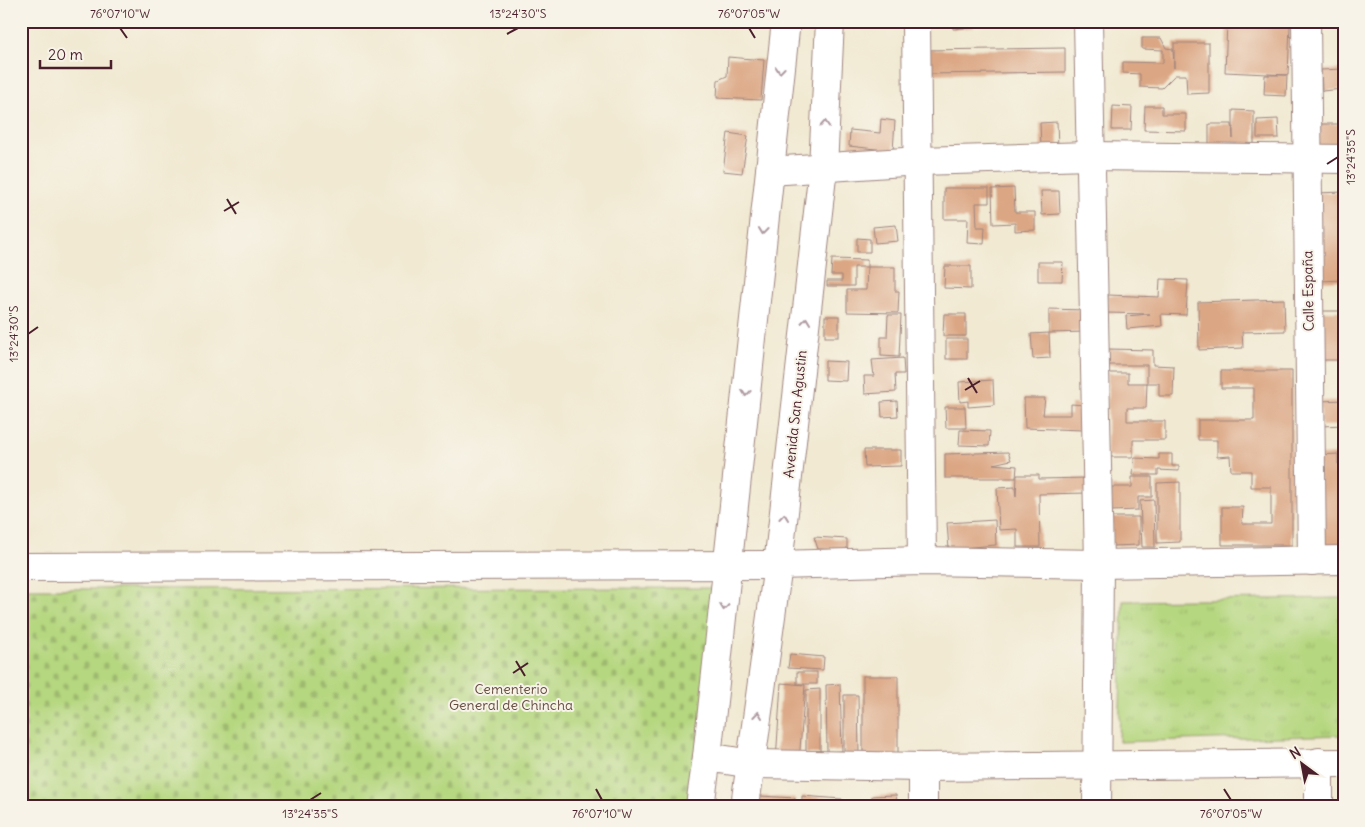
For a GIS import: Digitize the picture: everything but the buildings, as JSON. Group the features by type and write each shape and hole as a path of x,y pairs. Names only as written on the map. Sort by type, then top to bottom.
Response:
{"street":[{"path":"700,806 708,757 786,21"},
{"name":"Avenida San Agustin","path":"745,806 778,565 823,168 830,21"},
{"path":"916,21 922,561"},
{"path":"1088,21 1099,564 1097,806"},
{"name":"Calle España","path":"1306,21 1306,159 1312,560"},
{"path":"770,171 919,162 1090,156 1344,159"},
{"path":"21,566 778,565 922,561 1099,564 1344,560"},
{"path":"708,757 752,764 923,767 1331,762 1319,806"},
{"path":"923,767 924,806"}],"green space":[{"path":"25,412 30,520 21,520 21,413"},
{"name":"Cementerio General de Chincha","path":"723,588 687,806 21,806 21,589"},
{"path":"1344,598 1344,735 1119,742 1123,601"}]}
